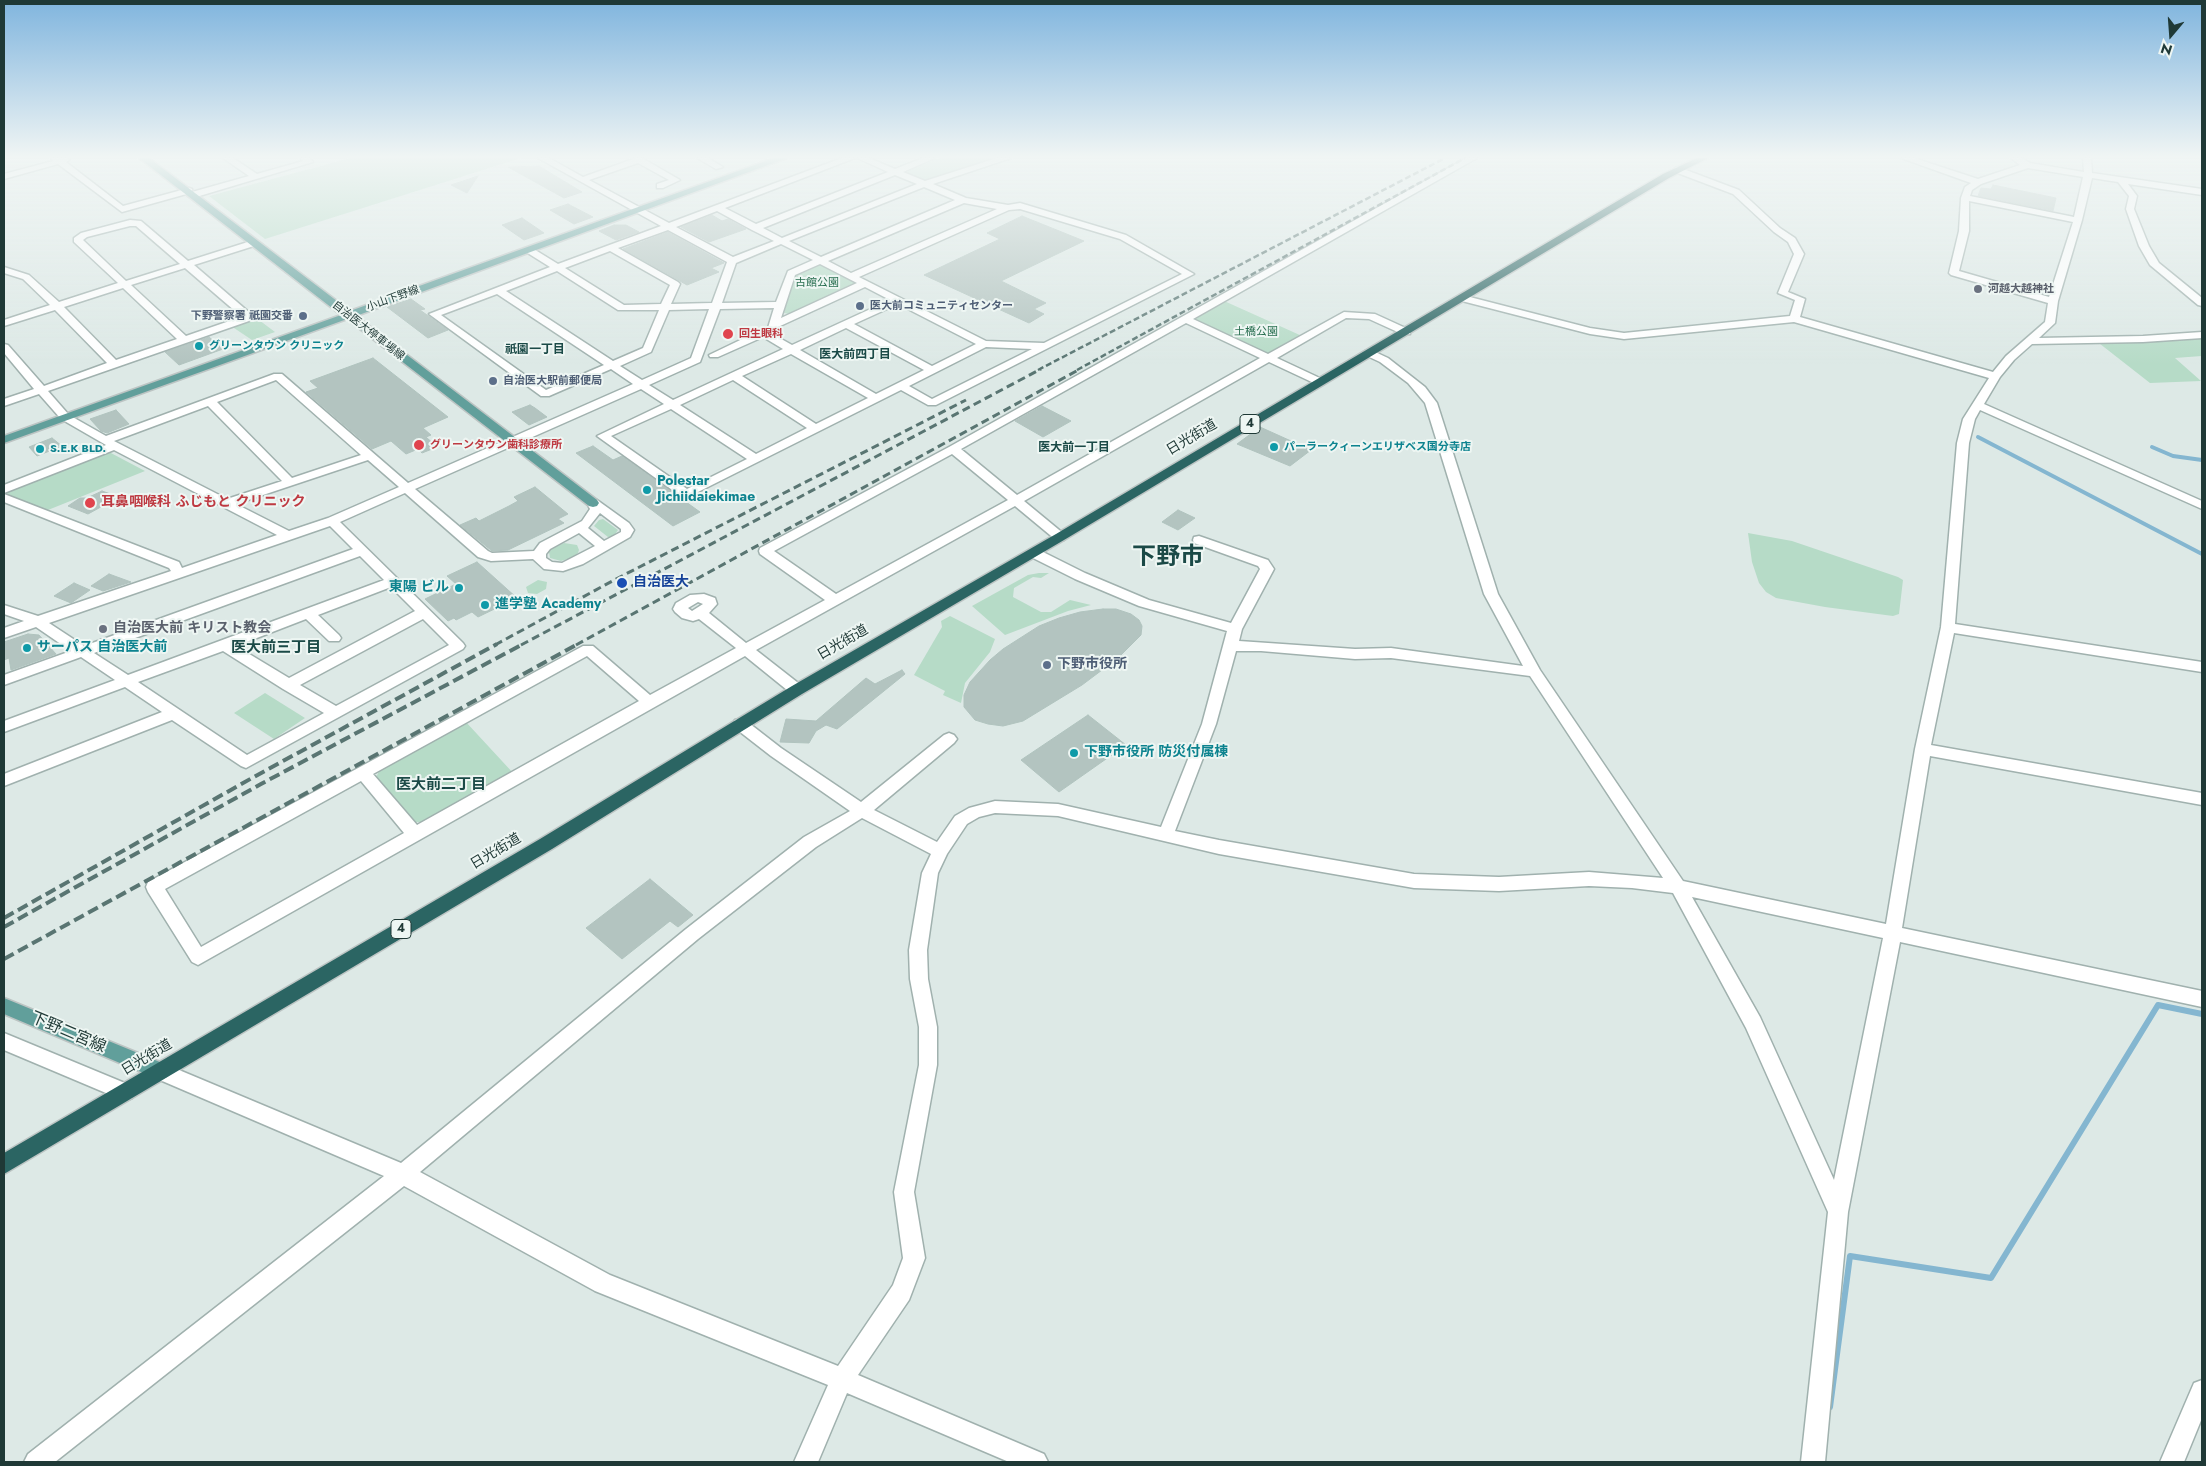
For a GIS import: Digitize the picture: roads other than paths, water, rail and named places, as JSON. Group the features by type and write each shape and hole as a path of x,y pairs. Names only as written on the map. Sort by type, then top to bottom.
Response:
{"highway":[{"name":"日光街道","path":"4,1164 546,844 797,690 1060,537 1583,226"}],"main road":[{"name":"自治医大停車場線","path":"233,226 592,503"},
{"name":"小山下野線","path":"4,440 593,226"},
{"name":"下野二宮線","path":"4,1006 160,1071"}],"street":[{"path":"117,226 84,235 77,240 184,340"},
{"path":"4,402 245,319 247,316 142,226"},
{"path":"752,226 984,344 1047,346"},
{"path":"755,228 759,226"},
{"path":"4,633 332,521 696,360 732,262 819,226"},
{"path":"770,337 791,273 900,226"},
{"path":"852,276 966,226"},
{"path":"901,386 932,403 1189,274 1123,237 1088,226"},
{"path":"835,600 765,551 953,449 1349,226"},
{"path":"1773,226 1792,240 1799,254 1783,293 1800,299 1794,319"},
{"path":"1964,226 1954,273 2053,301"},
{"path":"1813,1462 1838,1212 1893,931 1923,749 1948,627 1963,443 1969,419 1995,376 2010,358 2050,323 2053,301 2076,226"},
{"path":"2136,226 2144,246 2155,265 2202,303"},
{"path":"611,248 675,284 647,350 545,394 434,314 667,227 732,262"},
{"path":"4,323 254,243"},
{"path":"529,250 622,308 781,305"},
{"path":"4,270 26,277 114,364"},
{"path":"775,325 866,283"},
{"path":"498,290 755,460"},
{"path":"1462,298 1590,331 1624,336 1794,319 1995,376"},
{"path":"899,300 604,436 686,494 984,344"},
{"path":"648,702 588,648 154,887 198,957 648,702 1016,501 1344,315 1371,316 1406,332"},
{"path":"1184,318 1320,382"},
{"path":"846,324 932,370"},
{"path":"714,355 763,333 876,398"},
{"path":"2030,341 2202,335"},
{"path":"4,347 65,417 110,443 286,536"},
{"path":"1369,353 1384,360 1412,381 1431,403 1491,594 1534,672 1678,886 1752,1023 1838,1212"},
{"path":"4,489 210,401 278,376 483,554 491,557 539,555"},
{"path":"734,376 816,429"},
{"path":"210,401 290,482"},
{"path":"1978,405 2202,505"},
{"path":"953,449 1060,537"},
{"path":"225,504 369,456"},
{"path":"4,498 174,565 179,573"},
{"path":"592,503 628,530 622,538 572,564 558,567 549,566 540,560 541,549 581,529 595,514 596,509 592,503"},
{"path":"4,609 37,621 124,682 246,762 458,646 332,521"},
{"path":"581,529 604,547"},
{"path":"1166,834 1210,724 1234,629 1268,569 1263,563 1199,540"},
{"path":"4,680 361,551"},
{"path":"1034,552 1080,576 1144,603 1234,629"},
{"path":"4,727 393,582"},
{"path":"288,685 425,612"},
{"path":"308,613 334,638"},
{"path":"700,613 797,690"},
{"path":"1948,627 2202,667"},
{"path":"224,645 335,713"},
{"path":"1230,646 1260,646 1355,654 1391,653 1534,672"},
{"path":"4,780 172,714"},
{"path":"740,724 790,763 862,811 940,851"},
{"path":"36,1462 403,1174 692,934 810,842 862,811 949,739"},
{"path":"1923,749 2202,799"},
{"path":"363,772 415,834"},
{"path":"806,1462 842,1379 901,1292 914,1258 904,1192 928,1065 928,1027 919,979 918,950 930,873 940,851 962,820 975,812 995,807 1058,810 1271,857 1414,881 1490,884 1589,880 1632,881 1678,886 2202,999"},
{"path":"4,1041 125,1092"},
{"path":"160,1071 403,1174 603,1283 842,1379 1036,1462"},
{"path":"2172,1462 2202,1391"}],"waterway":[{"path":"1978,437 2202,554"},
{"path":"2152,447 2173,456 2202,460"},
{"path":"1830,1407 1850,1256 1991,1278 2158,1005 2202,1014"}],"railway":[{"path":"1038,370 1314,226"},
{"path":"1077,370 1340,226"},
{"path":"521,645 1041,369"},
{"path":"576,645 1080,369"},
{"path":"495,645 616,579 966,400"},
{"path":"4,918 252,778 497,644"},
{"path":"4,927 261,784 523,644"},
{"path":"4,959 578,644"}],"place":[{"name":"河越大越神社","path":"1978,289"},
{"name":"医大前コミュニティセンター","path":"860,306"},
{"name":"下野警察署 祇園交番","path":"303,316"},
{"name":"回生眼科","path":"728,334"},
{"name":"グリーンタウン クリニック","path":"199,346"},
{"name":"自治医大駅前郵便局","path":"493,381"},
{"name":"グリーンタウン歯科診療所","path":"419,445"},
{"name":"パーラークィーンエリザベス国分寺店","path":"1274,447"},
{"name":"S.E.K BLD.","path":"40,449"},
{"name":"Polestar Jichiidaiekimae","path":"647,490"},
{"name":"耳鼻咽喉科 ふじもと クリニック","path":"90,503"},
{"name":"自治医大","path":"622,583"},
{"name":"東陽 ビル","path":"459,588"},
{"name":"進学塾 Academy","path":"485,605"},
{"name":"自治医大前 キリスト教会","path":"103,629"},
{"name":"サーパス 自治医大前","path":"27,648"},
{"name":"下野市役所","path":"1047,665"},
{"name":"下野市役所 防災付属棟","path":"1074,753"}],"district":[{"name":"祇園一丁目","path":"535,350"},
{"name":"医大前四丁目","path":"855,355"},
{"name":"医大前一丁目","path":"1074,448"},
{"name":"下野市","path":"1168,558"},
{"name":"医大前三丁目","path":"276,648"},
{"name":"医大前二丁目","path":"441,785"}],"park label":[{"name":"古館公園","path":"817,283"},
{"name":"土橋公園","path":"1256,332"}]}
